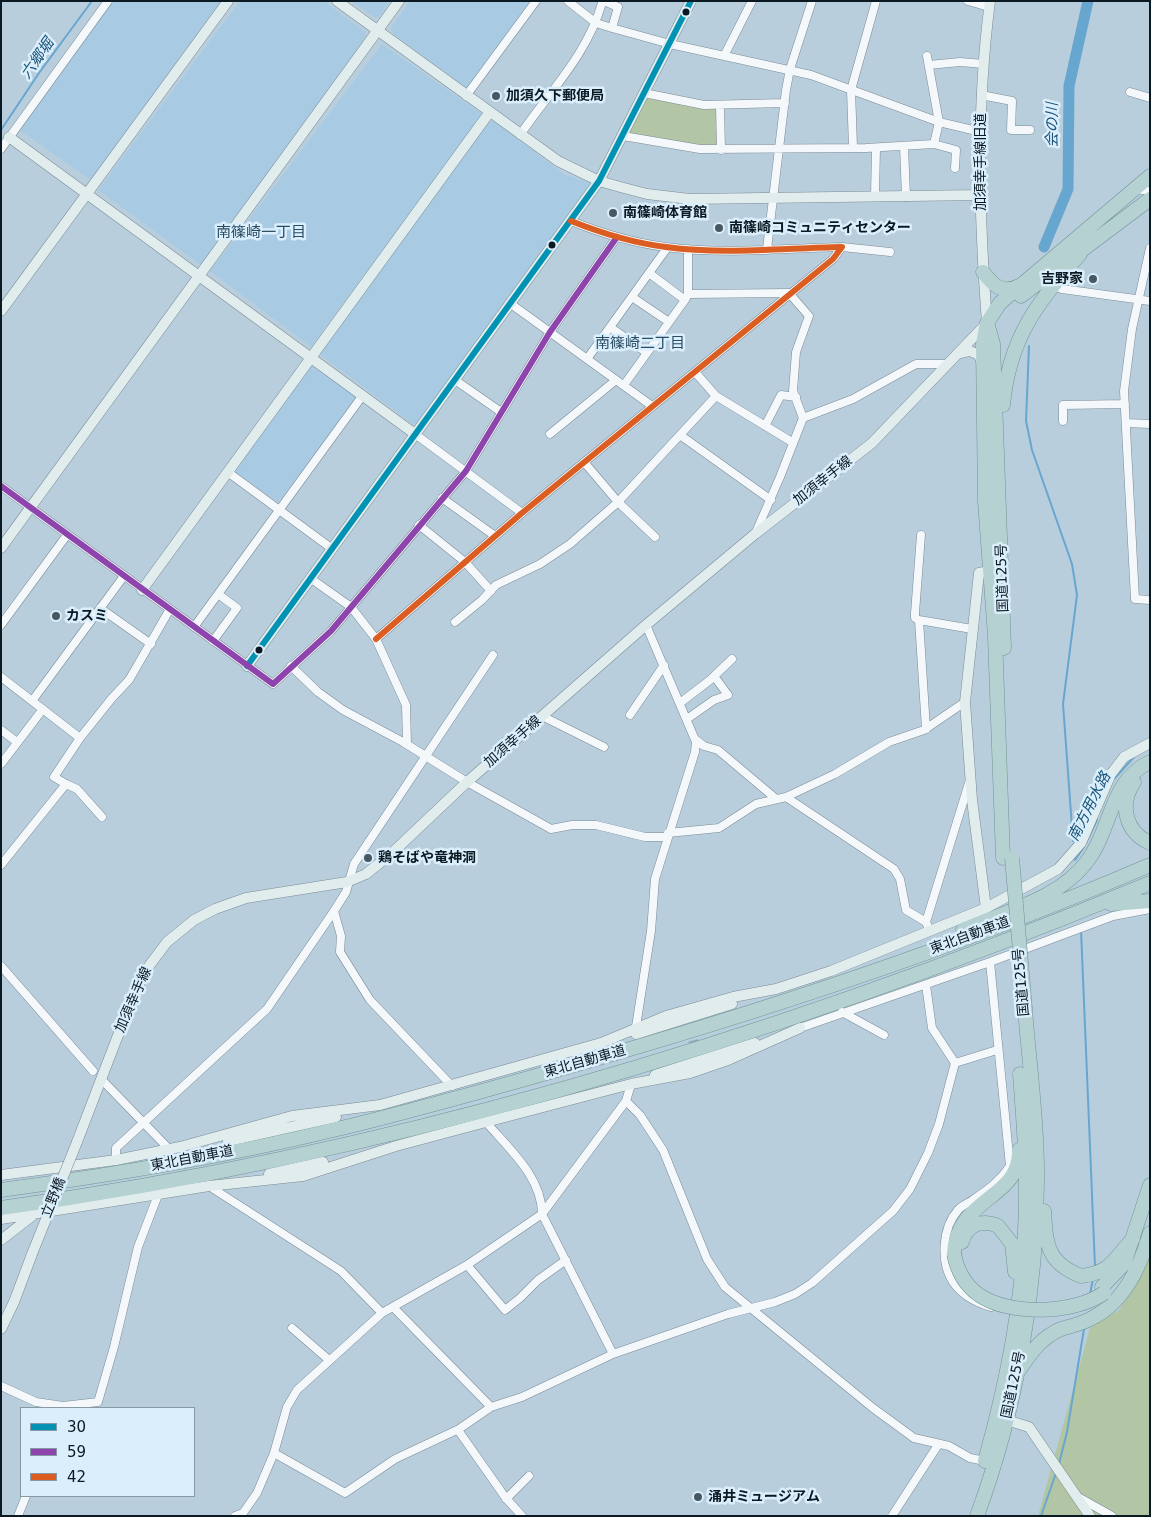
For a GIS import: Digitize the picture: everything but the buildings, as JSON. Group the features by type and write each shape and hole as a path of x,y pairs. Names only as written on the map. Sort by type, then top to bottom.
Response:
{"highway":[{"name":"国道125号","path":"997,571 985,501 983,366 987,323 1000,303 1150,176"},
{"path":"987,323 1150,199"},
{"path":"997,571 1002,420 1004,390 1011,358 1025,324 1052,285 1080,254"},
{"path":"983,272 1000,289 1012,290 1022,284"},
{"name":"国道125号","path":"968,1516 985,1461 1017,1373 1026,1318 1036,1225 1037,1168 1020,1009 1007,858 995,636 997,571 993,344 987,323"},
{"path":"883,967 1060,887 1088,860 1100,840 1120,788 1134,772 1150,762"},
{"path":"1150,769 1134,782 1125,806 1130,826 1141,838 1150,843"},
{"name":"東北自動車道","path":"1,1190 189,1160 329,1131 440,1104 729,1020 951,944 1150,865"},
{"name":"東北自動車道","path":"1,1208 85,1196 211,1173 386,1135 549,1092 840,1001 1014,938 1150,883"},
{"path":"1098,905 1150,901"},
{"name":"国道125号","path":"977,1516 1002,1418 1017,1313 1025,1230 1026,1169 1021,1084 1020,1009"},
{"path":"1021,1084 1018,1099 1020,1155 1016,1167 1005,1185 970,1212 960,1224 954,1241 959,1271 970,1287 979,1295 995,1302 1031,1310 1051,1310 1082,1304 1103,1290 1127,1269 1144,1226 1150,1217"},
{"path":"1037,1168 1042,1182 1045,1231 1049,1250 1056,1262 1064,1268 1081,1276 1102,1272 1118,1259 1132,1239"},
{"path":"1103,1290 1124,1264 1150,1185"},
{"path":"957,1254 969,1228 980,1222 998,1226 1012,1244 1014,1284 1019,1296"},
{"path":"1017,1373 1042,1340 1059,1330 1078,1324 1103,1311 1128,1285 1139,1265 1150,1233"}],"street":[{"path":"1,149 108,1"},
{"path":"1,311 228,1"},
{"path":"337,1 520,135 558,161 599,181 647,194 676,198 775,199 981,195"},
{"path":"1,548 399,1"},
{"path":"466,96 536,1"},
{"path":"568,1 596,23 670,44 790,69 939,122 981,132"},
{"path":"247,666 599,181 691,1"},
{"path":"724,56 752,1"},
{"path":"767,249 775,199 790,69 812,1"},
{"path":"853,147 851,90 876,1"},
{"path":"968,1 989,4"},
{"path":"520,135 550,91 566,75 596,23 602,3 616,4 618,7 612,28"},
{"name":"加須幸手線旧道","path":"987,323 983,272 981,132 989,4"},
{"path":"927,56 939,122 934,144"},
{"path":"929,64 960,62 984,64"},
{"path":"1130,92 1150,98"},
{"path":"644,93 687,102 720,105 785,103"},
{"path":"982,95 1012,101 1010,130 1030,130"},
{"path":"720,105 721,150"},
{"path":"142,590 229,473 489,113"},
{"path":"622,136 700,150 876,148 934,144 956,150 955,168"},
{"path":"9,138 466,470 522,513"},
{"path":"904,146 906,196"},
{"path":"875,196 876,148"},
{"path":"1134,189 1150,191"},
{"path":"570,222 617,237 667,248 688,250 842,247 890,252"},
{"path":"1,486 273,684 331,631 466,470 550,332 617,237"},
{"path":"376,640 522,513 833,259 842,247"},
{"path":"587,359 667,248"},
{"path":"1150,248 1140,300 1132,329 1124,391 1135,599 1150,600"},
{"path":"624,385 686,297 688,250"},
{"path":"649,273 686,297 789,293"},
{"path":"1052,285 1062,290 1150,301"},
{"path":"755,534 771,500 792,442 803,418 793,392 796,352 809,316 789,293"},
{"path":"632,297 669,322"},
{"path":"511,304 652,406"},
{"name":"加須幸手線","path":"77,1142 136,991 148,966 167,942 194,920 246,898 347,882 366,874 392,853 467,782 646,625 755,534 872,443 987,323"},
{"path":"610,327 647,353"},
{"path":"957,354 974,352 979,355 983,366"},
{"path":"803,418 853,399 916,364 947,364"},
{"path":"695,372 716,396 792,442"},
{"path":"455,380 501,412"},
{"path":"550,434 616,380"},
{"path":"194,627 363,395"},
{"path":"765,426 782,395 796,398"},
{"path":"455,622 496,585 540,564 570,544 618,502 716,396"},
{"path":"1063,421 1063,406 1125,404"},
{"path":"1126,423 1150,424"},
{"path":"680,435 771,500"},
{"path":"584,462 618,502 655,537"},
{"path":"229,473 331,548"},
{"path":"442,498 495,536"},
{"path":"419,526 465,562 491,591"},
{"path":"1,625 68,535"},
{"path":"921,535 915,618 972,629"},
{"path":"986,908 970,778 964,702 979,573 997,571"},
{"path":"32,701 124,576"},
{"path":"310,578 351,607 376,640 406,704 407,744"},
{"path":"213,641 237,608 218,594"},
{"path":"100,608 151,644"},
{"path":"102,817 77,789 54,777 80,738 129,680 170,609"},
{"path":"919,620 926,729"},
{"path":"635,1031 651,931 655,879 695,752 695,739 646,625"},
{"path":"116,1160 116,1148 267,1009 346,892 347,882 354,864 493,655"},
{"path":"680,703 732,659"},
{"path":"630,715 664,665"},
{"path":"291,666 318,692 343,710 407,744 467,782 551,830 572,825 596,825 645,837 719,828 756,804 775,798 786,797 835,774 889,742 926,729 964,702"},
{"path":"687,719 714,700 728,695 714,676"},
{"path":"1,677 80,738"},
{"path":"1,764 43,709"},
{"path":"542,716 604,747"},
{"path":"1,730 17,742"},
{"path":"695,739 704,746 718,750 775,798"},
{"path":"635,1031 687,1021 831,971 928,927 986,908 1058,869 1081,843 1111,774 1124,757 1150,743"},
{"path":"928,927 970,778"},
{"path":"1,865 66,784"},
{"path":"786,797 894,869 900,879 906,910 928,927"},
{"path":"1,1220 209,1186 303,1176 364,1156 486,1122 631,1084 690,1073 736,1057 785,1034 842,1012 926,986 1113,916 1150,909"},
{"path":"334,911 341,936 340,952 370,1000 452,1086"},
{"path":"990,962 997,1050 1010,1166 1001,1180 959,1209 948,1224 945,1241 947,1263 953,1282 968,1297 981,1304 1017,1313"},
{"path":"1,966 93,1071"},
{"path":"274,1453 345,1493 395,1459 458,1430 491,1407 522,1397 613,1354 728,1314 754,1309 795,1294 812,1283 893,1211 910,1189 928,1154 939,1124 955,1063 932,1028 926,986"},
{"path":"1,1175 116,1160 283,1130 452,1086 601,1043 635,1031 666,1016 733,997 776,989"},
{"path":"842,1012 884,1035"},
{"path":"631,1084 699,1059 785,1034"},
{"path":"955,1063 997,1050"},
{"path":"104,1082 169,1149"},
{"path":"241,1515 256,1493 274,1453 287,1407 297,1390 382,1313 467,1265 542,1214 626,1101 631,1084"},
{"path":"626,1101 640,1115 663,1150 707,1259 726,1286 894,1424 914,1438 949,1446 970,1458 985,1461"},
{"path":"180,1147 292,1116 380,1105"},
{"path":"486,1122 534,1180 542,1205 542,1214 613,1354"},
{"name":"立野橋","path":"1,1329 14,1302 77,1142"},
{"path":"209,1186 290,1168 364,1156"},
{"path":"209,1186 341,1271 382,1313"},
{"path":"1,1386 36,1402 63,1407 98,1402 114,1347 138,1246 158,1194"},
{"path":"1,1240 34,1215"},
{"path":"467,1265 505,1310 538,1280 566,1260"},
{"path":"393,1307 491,1407"},
{"path":"292,1328 329,1360"},
{"path":"1002,1418 1029,1427 1090,1516"},
{"path":"458,1430 506,1499 522,1516"},
{"path":"892,1516 938,1445"},
{"path":"506,1499 529,1476"},
{"path":"18,1516 26,1497"},
{"path":"1078,1497 1112,1516"}],"shaded area":[{"path":"113,1 224,1 92,181 18,129"},
{"path":"240,1 324,1 365,32 366,37 201,265 98,190"},
{"path":"351,1 390,1 380,16 374,17"},
{"path":"410,1 531,1 466,88 393,34 391,27"},
{"path":"382,44 482,114 311,347 210,271"},
{"path":"494,121 565,175 591,183 418,424 413,424 318,353 488,122"},
{"path":"313,360 360,394 278,502 236,473 236,469"}],"green space":[{"path":"645,99 689,106 716,108 718,111 717,146 704,147 630,135 629,131"},
{"path":"1150,1252 1150,1516 1038,1516 1090,1328 1119,1310 1143,1273"}],"waterway":[{"name":"六郷堀","path":"1,130 39,73 92,1"},
{"name":"会の川","path":"1044,247 1068,189 1069,86 1088,1"},
{"path":"1029,346 1026,421 1032,450 1072,564 1077,595 1063,704 1073,841"},
{"name":"南方用水路","path":"1114,779 1135,756"},
{"name":"南方用水路","path":"1086,843 1097,820"},
{"name":"南方用水路","path":"1075,860 1084,847"},
{"path":"1081,930 1095,1267"},
{"path":"1090,1294 1093,1279"},
{"path":"1059,1464 1067,1432 1084,1329"},
{"path":"1041,1516 1056,1473"}],"tunnel":[{"path":"689,1026 698,1056"}],"transit line":[{"name":"30","path":"247,666 599,181 691,1"},
{"name":"42","path":"376,639 522,513 833,259 842,247 732,251 688,249 629,240 571,221"},
{"name":"59","path":"1,486 273,684 331,631 466,471 550,332 617,237"}],"place":[{"name":"加須久下郵便局","path":"496,96"},
{"name":"南篠崎体育館","path":"613,213"},
{"name":"南篠崎コミュニティセンター","path":"719,228"},
{"name":"吉野家","path":"1093,279"},
{"name":"カスミ","path":"56,616"},
{"name":"鶏そばや竜神洞","path":"368,858"},
{"name":"涌井ミュージアム","path":"698,1497"}],"district":[{"name":"南篠崎一丁目","path":"261,233"},
{"name":"南篠崎二丁目","path":"640,344"}]}
